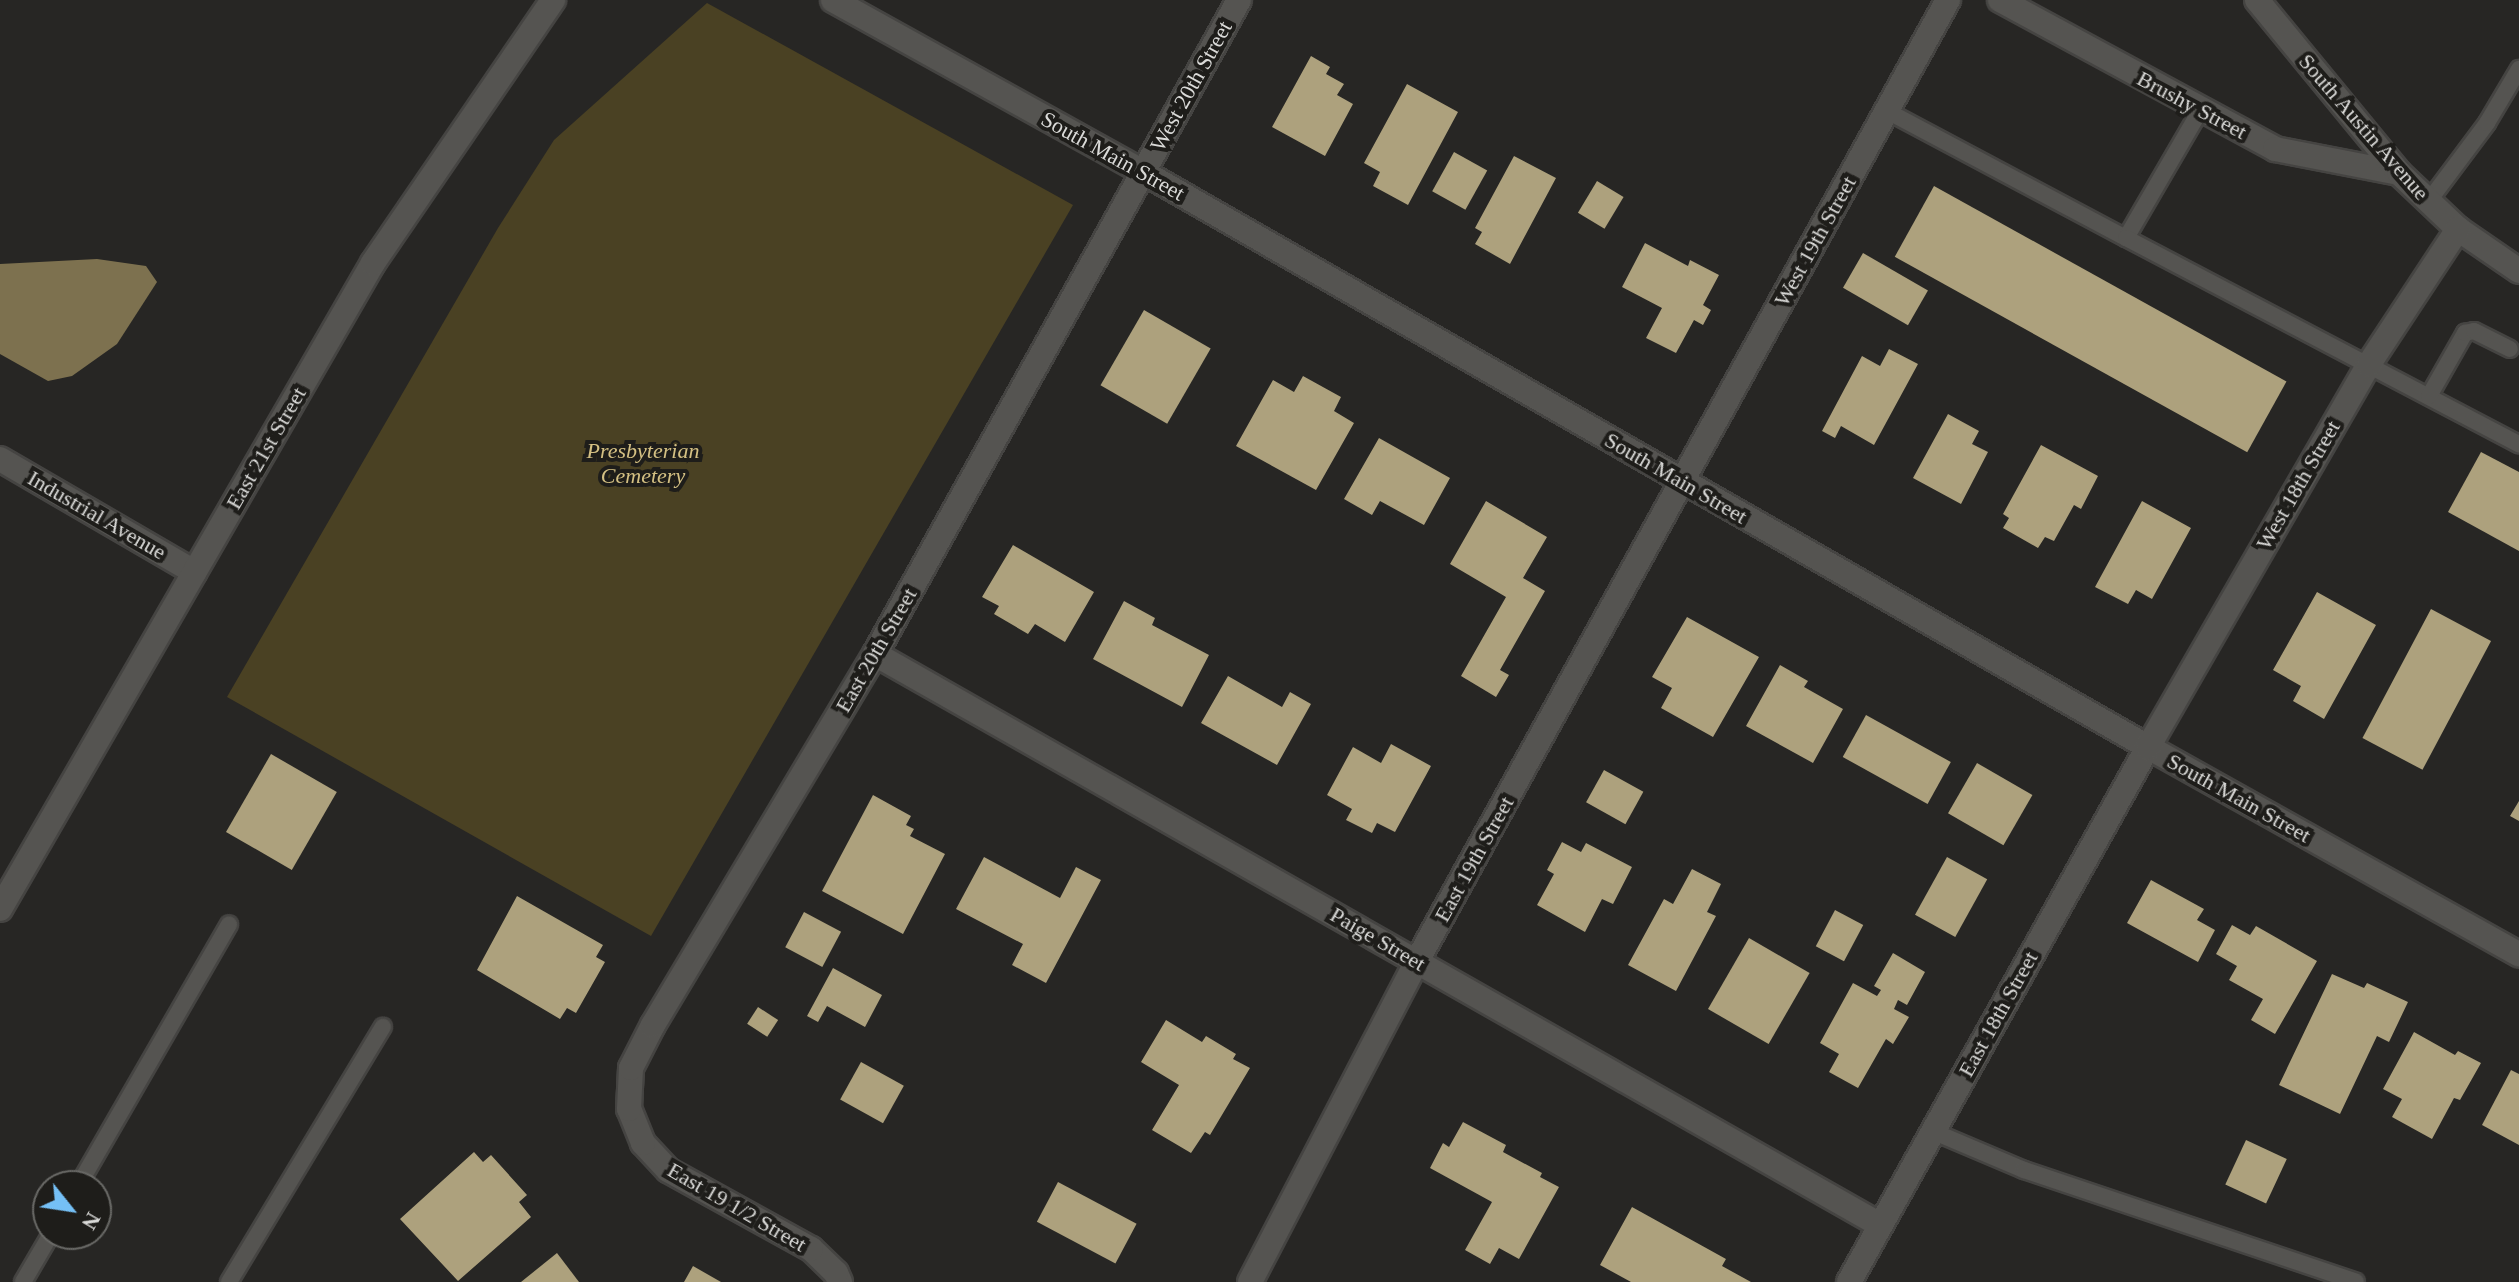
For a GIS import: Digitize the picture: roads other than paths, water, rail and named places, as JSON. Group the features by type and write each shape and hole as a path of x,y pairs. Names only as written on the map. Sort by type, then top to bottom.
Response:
{"street":[{"name":"East 21st Street","path":"0,909 373,263 553,0"},
{"name":"South Main Street","path":"833,0 1143,172 2148,747 2519,954"},
{"name":"West 20th Street","path":"1143,172 1239,0"},
{"name":"West 19th Street","path":"1683,482 1948,0"},
{"name":"Brushy Street","path":"2000,0 2275,149 2399,173"},
{"name":"South Austin Avenue","path":"2257,0 2399,173 2458,229 2519,271"},
{"name":"East 20th Street","path":"637,1129 629,1109 630,1082 631,1068 642,1047 875,654 1143,172"},
{"name":"West 18th Street","path":"2148,747 2369,364 2458,229"},
{"name":"Industrial Avenue","path":"0,459 194,572"},
{"name":"East 19th Street","path":"1250,1282 1417,961 1683,482"},
{"name":"Paige Street","path":"875,654 1880,1225"},
{"name":"East 18th Street","path":"1849,1282 2148,747"},
{"name":"East 19 1/2 Street","path":"637,1129 643,1143 668,1170 811,1249 836,1273 840,1282"}],"lane":[{"path":"2428,202 2487,123 2519,69"},
{"path":"1887,111 2519,444"},
{"path":"2126,238 2200,111"},
{"path":"2429,396 2465,333 2474,331 2516,346"},
{"path":"87,1170 229,924"},
{"path":"229,1282 383,1027"},
{"path":"1932,1131 2024,1170 2356,1282"},
{"path":"23,1282 42,1250"}],"park label":[{"name":"Presbyterian Cemetery","path":"643,462"}]}
